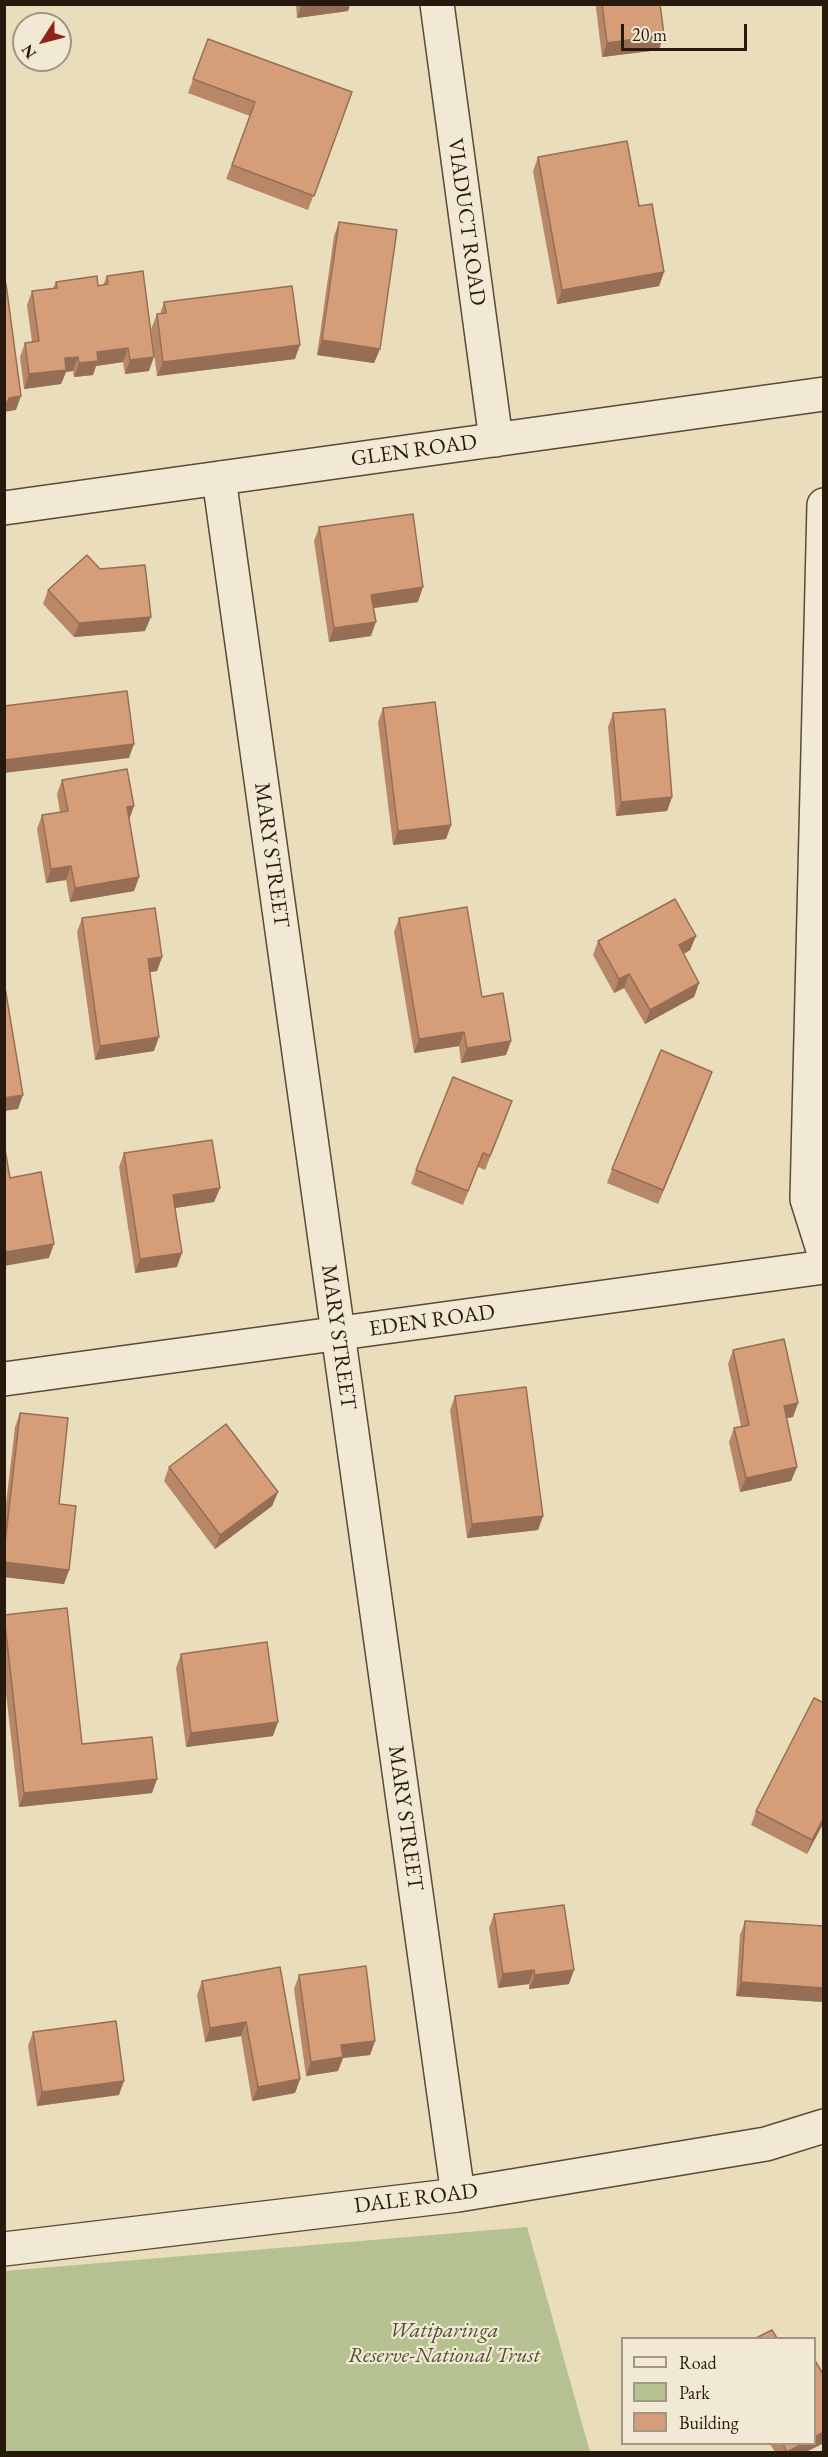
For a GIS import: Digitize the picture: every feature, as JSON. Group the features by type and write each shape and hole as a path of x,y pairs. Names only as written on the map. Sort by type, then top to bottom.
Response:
{"street":[{"name":"VIADUCT ROAD","path":"437,4 496,440"},
{"name":"GLEN ROAD","path":"4,508 824,394"},
{"name":"MARY STREET","path":"219,478 458,2195"},
{"path":"824,505 807,1199 824,1253"},
{"name":"EDEN ROAD","path":"4,1379 824,1267"},
{"name":"DALE ROAD","path":"4,2249 458,2195 766,2144 824,2126"}],"green space":[{"name":"Watiparinga Reserve-National Trust","path":"527,2227 590,2452 5,2452 5,2271"}],"building":[{"path":"602,4 660,4 664,35 607,43"},
{"path":"208,39 352,92 314,196 232,165 255,102 193,79"},
{"path":"627,141 639,206 652,204 664,272 562,290 538,157"},
{"path":"339,222 397,230 380,349 322,340"},
{"path":"143,271 154,357 130,360 128,348 97,352 98,361 79,363 78,357 65,358 66,370 29,374 25,343 39,341 32,291 57,288 56,282 97,276 98,286 108,284 107,276"},
{"path":"4,284 6,284 21,396 9,398 4,410"},
{"path":"292,286 300,345 163,362 157,314 166,313 164,302"},
{"path":"413,514 423,587 371,595 376,622 334,628 319,527"},
{"path":"87,555 100,569 145,565 151,617 79,623 48,590"},
{"path":"127,691 134,744 4,760 4,706"},
{"path":"435,702 451,825 398,831 383,708"},
{"path":"665,709 672,797 621,802 613,713"},
{"path":"127,769 134,806 127,807 139,877 75,888 71,866 51,869 42,815 68,811 62,780"},
{"path":"675,899 696,936 679,945 699,983 650,1010 629,974 619,979 598,941"},
{"path":"467,907 482,997 503,993 511,1041 467,1048 464,1032 419,1039 399,918"},
{"path":"155,908 162,957 148,959 159,1037 100,1046 82,918"},
{"path":"4,981 23,1095 4,1098"},
{"path":"661,1050 712,1072 663,1190 612,1169"},
{"path":"453,1077 512,1101 490,1156 483,1153 468,1191 416,1170"},
{"path":"212,1140 220,1188 173,1195 182,1253 140,1259 124,1153"},
{"path":"4,1144 10,1178 41,1172 54,1244 6,1252 4,1245"},
{"path":"784,1339 798,1403 784,1406 797,1467 746,1478 734,1428 749,1425 733,1350"},
{"path":"526,1387 543,1516 472,1524 455,1396"},
{"path":"20,1413 68,1418 59,1504 76,1506 69,1570 4,1562"},
{"path":"226,1424 278,1492 220,1535 169,1467"},
{"path":"67,1608 82,1744 152,1737 157,1779 24,1793 4,1615"},
{"path":"267,1642 278,1722 191,1733 181,1654"},
{"path":"814,1698 824,1703 824,1817 812,1840 756,1811"},
{"path":"564,1905 574,1970 535,1975 534,1970 503,1974 494,1914"},
{"path":"745,1921 824,1926 824,1988 741,1982"},
{"path":"366,1966 375,2041 341,2045 343,2057 311,2062 299,1975"},
{"path":"280,1967 300,2079 258,2087 246,2022 210,2028 202,1981"},
{"path":"116,2021 124,2081 42,2092 33,2032"},
{"path":"772,2330 776,2337 758,2337"},
{"path":"816,2362 824,2376 824,2432 816,2436"},
{"path":"784,2445 800,2445 787,2452"}]}
